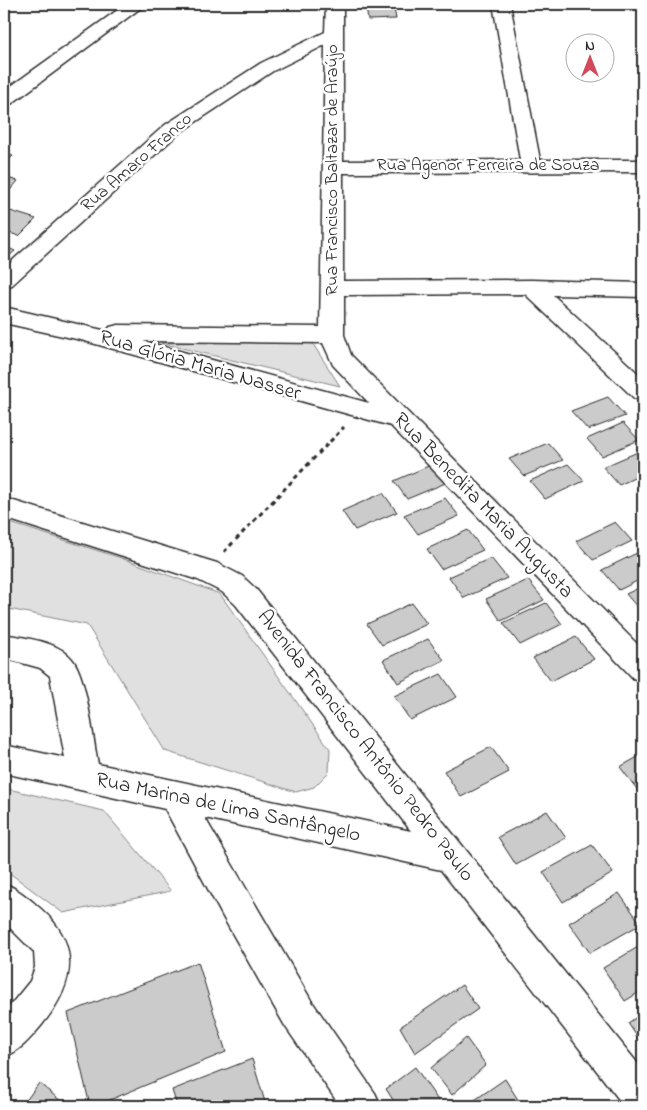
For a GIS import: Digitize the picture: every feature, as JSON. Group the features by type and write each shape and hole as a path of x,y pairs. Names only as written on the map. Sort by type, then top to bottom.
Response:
{"street":[{"path":"4,100 48,66 137,4"},
{"name":"Rua Francisco Baltazar de Araújo","path":"332,335 334,4"},
{"path":"501,4 531,166"},
{"name":"Rua Amaro Franco","path":"4,280 172,128 267,67 334,34"},
{"name":"Rua Agenor Ferreira de Souza","path":"333,167 643,166"},
{"path":"531,287 643,392"},
{"path":"332,288 531,287 643,290"},
{"name":"Rua Glória Maria Nasser","path":"4,314 81,332 360,410 397,418"},
{"path":"81,332 332,335"},
{"name":"Rua Benedita Maria Augusta","path":"332,335 341,359 643,669"},
{"name":"Avenida Francisco Antônio Pedro Paulo","path":"4,508 207,570 232,584 260,613 643,1100"},
{"path":"4,646 48,657 62,668 68,685 84,776"},
{"name":"Rua Marina de Lima Santângelo","path":"4,759 452,856"},
{"path":"176,797 235,905 298,1013 362,1106"},
{"path":"4,900 30,922 48,942 53,962 49,986 4,1039"}],"path":[{"path":"207,570 360,410"}],"shaded area":[{"path":"311,341 340,386 161,343"},
{"path":"4,521 121,558 220,594 330,749 329,772 314,787 296,792 165,751 87,625 4,608"},
{"path":"4,788 104,811 171,891 63,913 4,869"}],"building":[{"path":"366,8 394,8 396,19 368,20"},
{"path":"4,153 13,156 4,165"},
{"path":"4,177 18,181 4,197"},
{"path":"4,209 36,219 19,236 4,231"},
{"path":"4,246 15,251 4,260"},
{"path":"608,397 625,416 588,430 571,411"},
{"path":"623,423 639,440 602,456 587,439"},
{"path":"548,443 563,460 524,476 509,459"},
{"path":"640,451 643,454 643,474 619,485 603,467"},
{"path":"433,464 448,482 407,499 394,481"},
{"path":"568,464 584,481 545,499 530,481"},
{"path":"383,493 397,512 355,530 342,511"},
{"path":"445,498 459,516 418,534 404,515"},
{"path":"615,522 632,541 593,560 576,541"},
{"path":"468,530 483,550 441,569 427,549"},
{"path":"641,551 643,553 643,578 619,590 602,570"},
{"path":"491,558 507,578 464,598 449,577"},
{"path":"528,580 544,600 501,621 486,599"},
{"path":"643,586 643,614 626,594"},
{"path":"412,603 427,624 382,645 367,624"},
{"path":"546,603 562,624 520,645 503,623"},
{"path":"576,637 594,659 551,681 533,658"},
{"path":"428,639 444,660 398,683 383,660"},
{"path":"441,674 457,697 410,720 394,696"},
{"path":"491,747 509,772 461,797 444,771"},
{"path":"643,754 643,791 640,793 620,767"},
{"path":"547,811 566,838 516,865 498,837"},
{"path":"592,845 613,873 563,902 543,872"},
{"path":"619,893 641,924 590,953 569,923"},
{"path":"643,944 643,990 625,1001 603,968"},
{"path":"198,962 226,1052 95,1106 90,1106 68,1013"},
{"path":"462,985 478,1009 415,1053 400,1027"},
{"path":"643,1013 643,1046 628,1023"},
{"path":"466,1038 486,1065 452,1095 431,1068"},
{"path":"252,1059 265,1102 254,1106 177,1106 172,1090"},
{"path":"415,1067 442,1106 397,1106 386,1089"},
{"path":"505,1079 522,1106 466,1106"},
{"path":"39,1083 67,1106 22,1106"}]}
